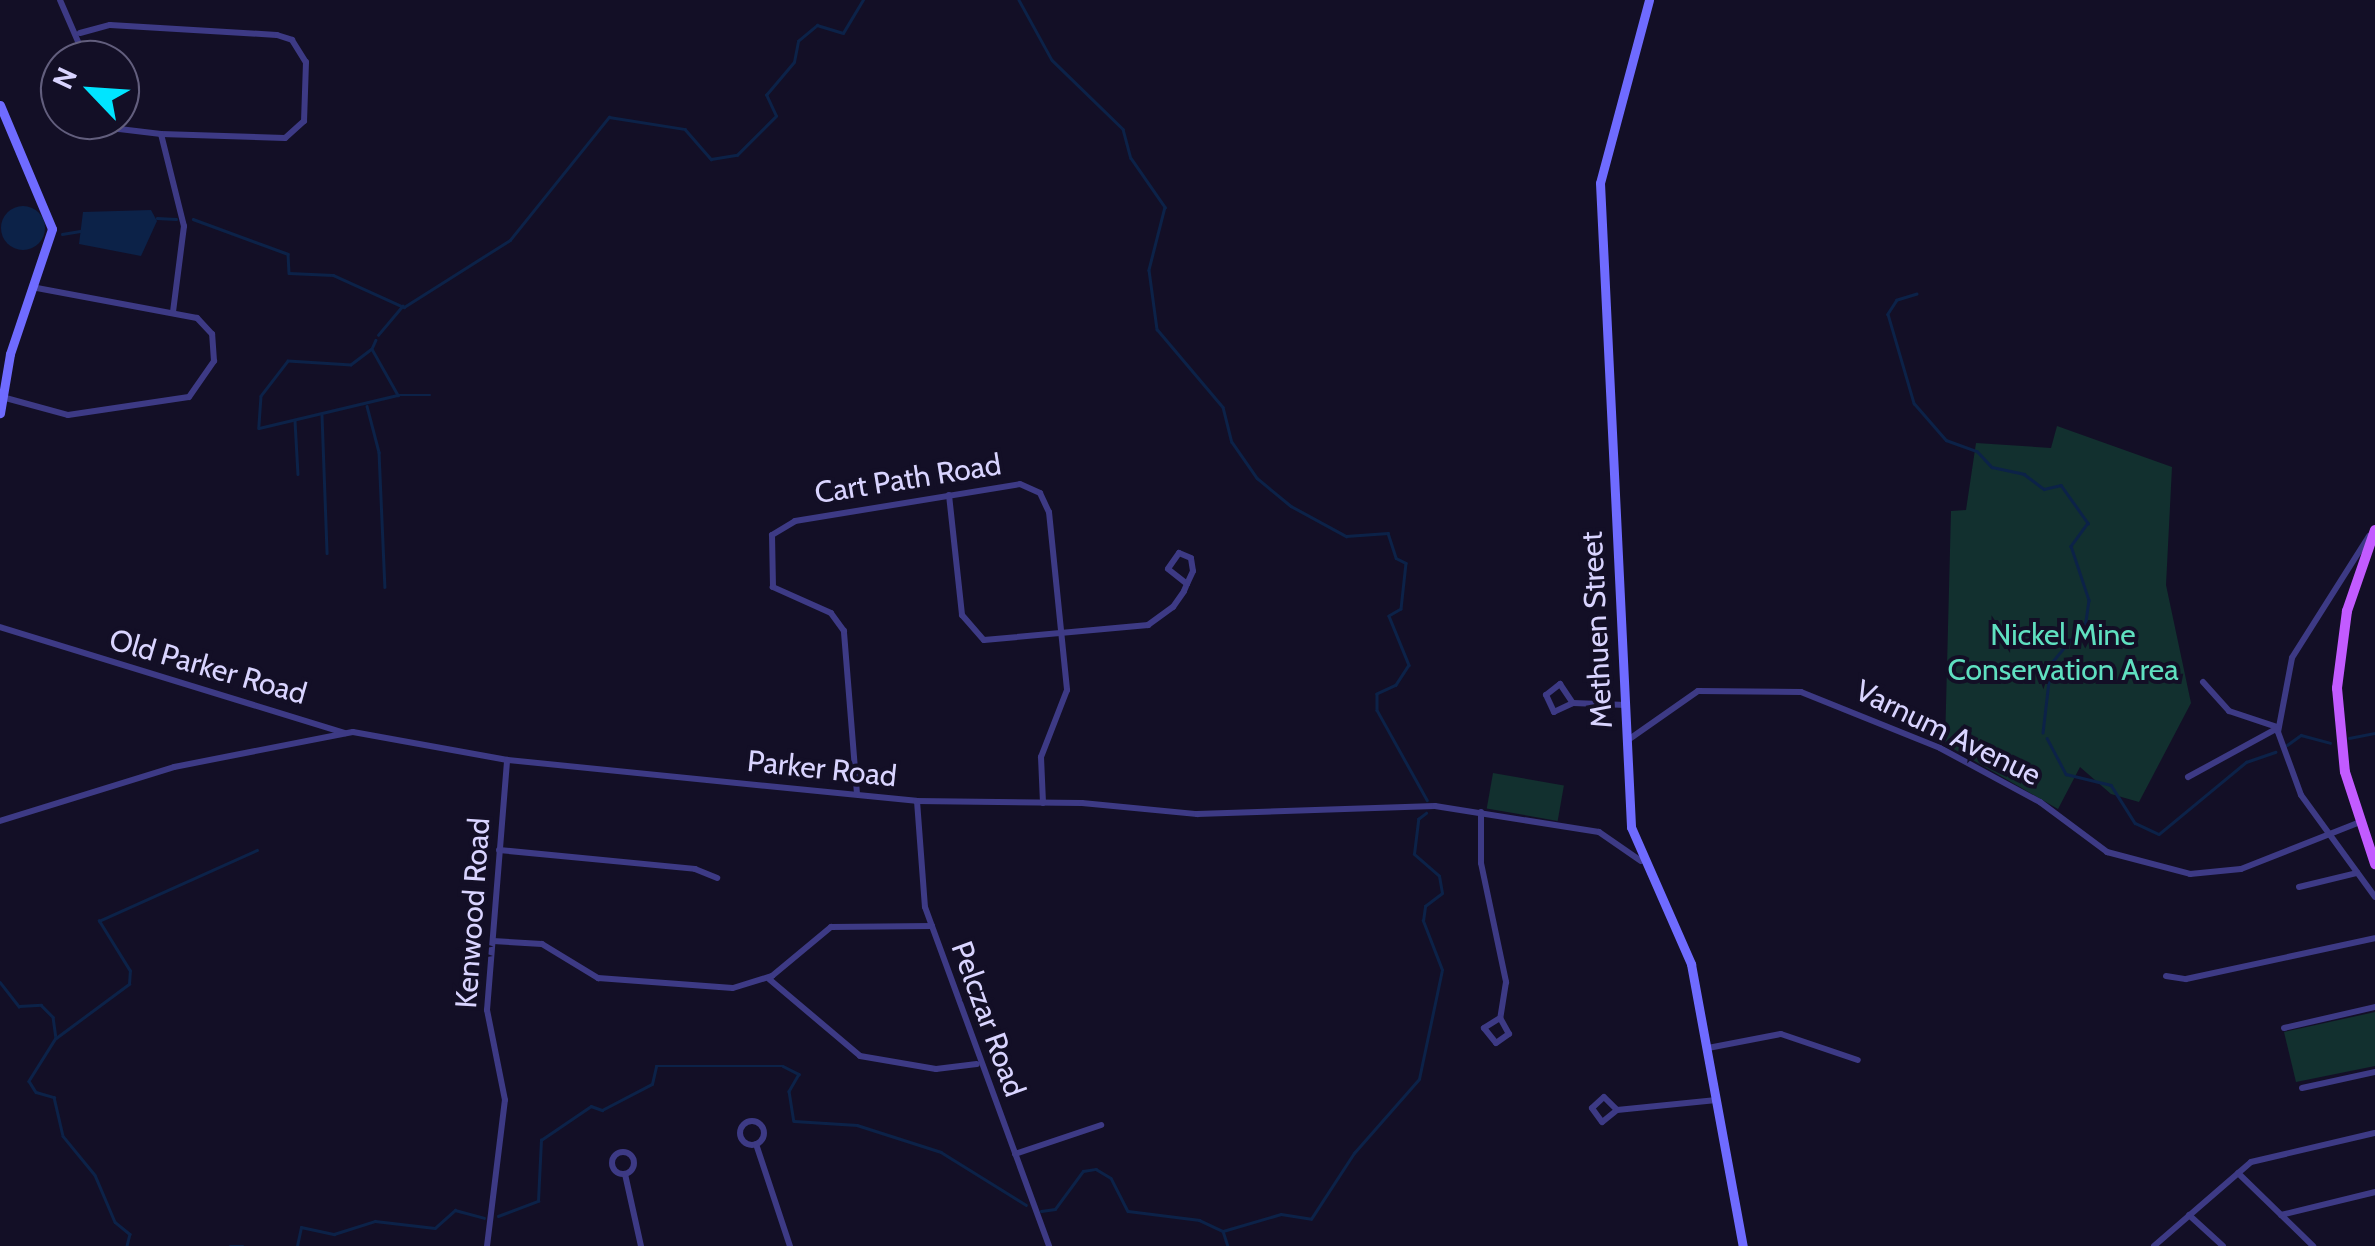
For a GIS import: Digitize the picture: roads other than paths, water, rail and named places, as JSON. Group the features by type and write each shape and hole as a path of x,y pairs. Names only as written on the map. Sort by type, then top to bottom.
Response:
{"main road":[{"path":"2375,528 2350,596 2338,670 2340,740 2358,823 2375,864"}],"street":[{"path":"60,0 82,40"},
{"name":"Methuen Street","path":"1648,0 1600,183 1632,837 1691,964 1743,1246"},
{"path":"80,33 110,26 277,35 302,50 307,110 285,138 140,132"},
{"path":"0,106 48,206 51,246 1,397 0,414"},
{"path":"161,134 184,226 173,312"},
{"path":"1,397 68,414 199,392 214,361 212,334 173,312 37,288"},
{"name":"Cart Path Road","path":"857,794 844,631 831,613 776,592 768,545 790,522 1020,484 1043,497 1068,697 1043,749 1043,803"},
{"path":"950,494 968,628 996,642 1148,624 1187,584 1193,560 1176,554 1168,570 1187,584"},
{"path":"2375,528 2292,658 2278,728 2290,775 2375,897"},
{"name":"Old Parker Road","path":"0,627 346,733"},
{"path":"2202,682 2228,711 2278,728"},
{"path":"1573,703 1564,685 1545,698 1557,713 1573,703 1626,705"},
{"name":"Varnum Avenue","path":"1628,740 1698,691 1790,690 1940,748 2122,857 2210,875 2331,838 2358,823"},
{"path":"2188,777 2278,728"},
{"name":"Parker Road","path":"0,821 129,778 346,733 506,760 916,801 1043,803 1197,814 1367,803 1481,812 1609,835 1641,861"},
{"name":"Kenwood Road","path":"487,1246 506,1100 488,1036 506,760"},
{"name":"Pelczar Road","path":"916,801 932,926 977,1064 1049,1246"},
{"path":"1481,812 1482,863 1505,971 1500,1018 1510,1030 1496,1042 1484,1028 1500,1018"},
{"path":"499,850 694,869 717,878"},
{"path":"2299,887 2356,872"},
{"path":"492,941 542,944 598,978 733,988 768,978 831,927 932,926"},
{"path":"2166,976 2186,979 2375,938"},
{"path":"768,978 860,1056 936,1069 977,1064"},
{"path":"2284,1028 2375,1007"},
{"path":"1708,1048 1781,1034 1858,1060"},
{"path":"2302,1088 2375,1072"},
{"path":"1617,1110 1718,1100"},
{"path":"1015,1154 1100,1125"},
{"path":"2154,1246 2238,1173 2264,1158 2375,1133"},
{"path":"756,1144 790,1246"},
{"path":"2238,1173 2313,1246"},
{"path":"625,1174 641,1246"},
{"path":"2281,1215 2375,1192"},
{"path":"2189,1214 2223,1246"}],"water":[{"path":"23,206 39,212 45,228 39,244 23,250 7,244 1,228 7,212"},
{"path":"151,210 157,221 141,256 79,244 83,212"}],"waterway":[{"path":"193,219 288,254 289,273 333,275 404,307 510,240 609,117 685,129 711,159 737,155 776,116 766,95 794,62 798,41 817,25 843,33 863,0"},
{"path":"1019,0 1052,60 1123,129 1131,158 1165,207 1149,270 1157,329 1223,407 1232,442 1257,478 1291,506 1346,536 1388,533 1396,558 1406,563 1401,609 1389,616 1409,665 1396,685 1377,694 1377,710 1427,800"},
{"path":"157,218 176,219"},
{"path":"62,234 80,231"},
{"path":"1917,294 1897,300 1888,314 1914,403 1946,440 1977,451 1992,467 2024,474 2044,489 2061,485 2088,523 2071,546 2089,600 2086,622 2051,664 2043,733"},
{"path":"378,335 402,306"},
{"path":"376,340 372,349 398,395 430,395"},
{"path":"372,349 351,365 288,361 261,396 259,428 398,395"},
{"path":"367,406 379,452 385,587"},
{"path":"322,415 327,553"},
{"path":"295,421 298,474"},
{"path":"2349,738 2375,733"},
{"path":"2287,745 2301,735 2330,743"},
{"path":"2047,738 2066,774 2111,785 2135,823 2159,834 2246,762 2275,752"},
{"path":"1223,1231 1281,1214 1311,1219 1354,1153 1419,1079 1442,970 1423,921 1425,906 1442,893 1439,876 1414,854 1418,819 1426,813"},
{"path":"56,1038 129,984 130,971 99,921 257,850"},
{"path":"0,982 19,1006 41,1005 53,1017 56,1038 29,1081 36,1092 54,1097 63,1136 95,1175 115,1222 130,1234 127,1246"},
{"path":"498,1216 538,1201 541,1140 591,1106 602,1110 652,1084 656,1066 783,1066 799,1074 789,1091 794,1121 857,1125 941,1152 1026,1205"},
{"path":"1041,1211 1055,1209 1083,1171 1096,1169 1111,1178 1128,1211 1199,1220 1223,1231 1228,1246"},
{"path":"297,1246 301,1227 334,1234 375,1221 435,1228 455,1210 484,1218"},
{"path":"230,1246 243,1246"}],"park label":[{"name":"Nickel Mine Conservation Area","path":"2063,652"}]}
